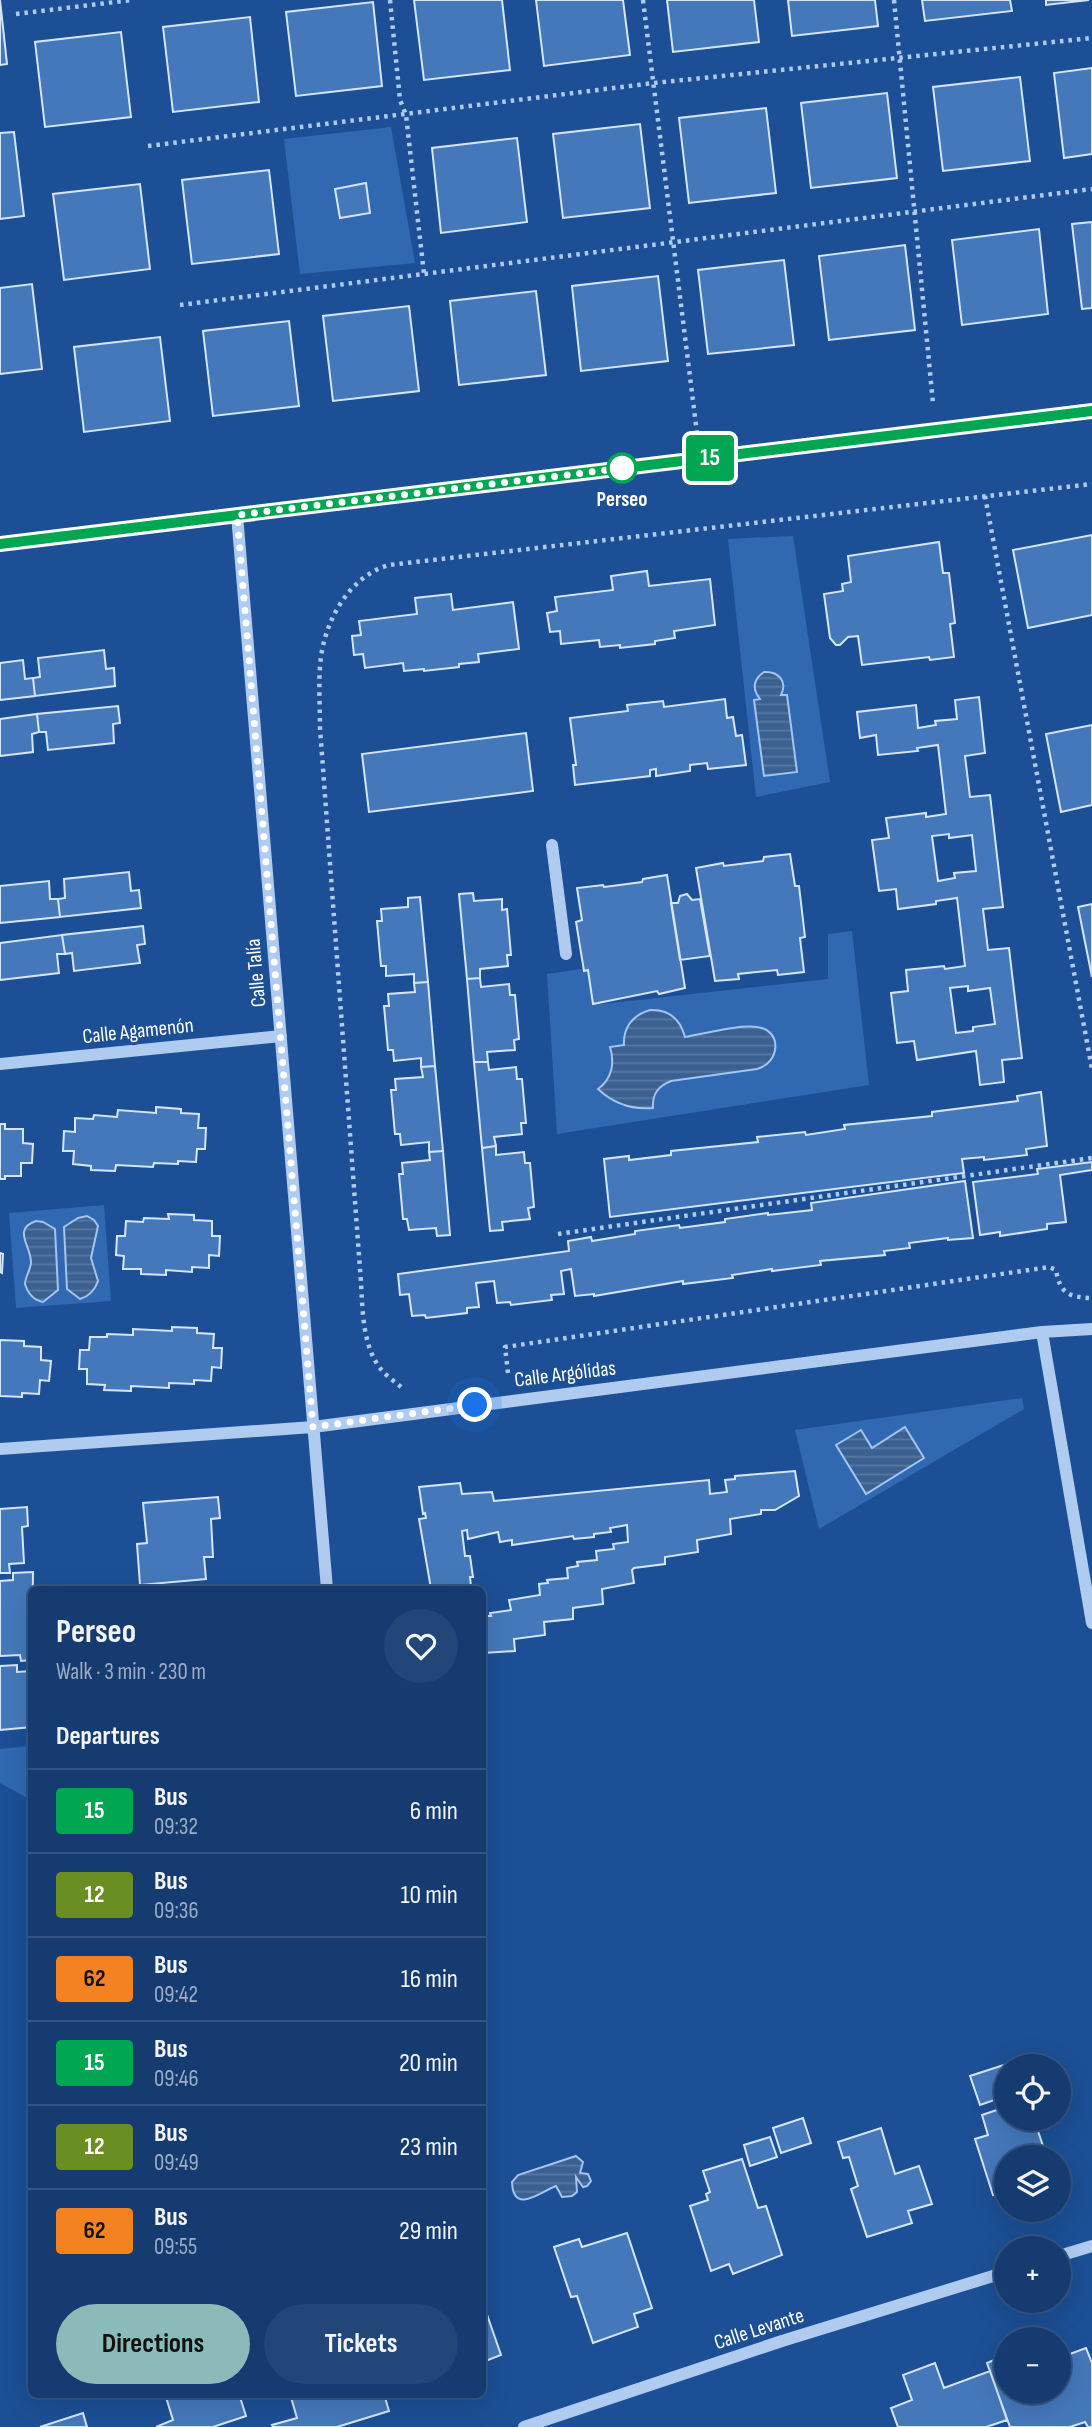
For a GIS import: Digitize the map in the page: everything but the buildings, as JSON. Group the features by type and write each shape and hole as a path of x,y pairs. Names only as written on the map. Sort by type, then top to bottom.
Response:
{"street":[{"path":"0,544 1092,411"},
{"name":"Calle Talía","path":"237,515 327,1586"},
{"path":"552,845 566,954"},
{"name":"Calle Agamenón","path":"0,1064 281,1036"},
{"name":"Calle Argólidas","path":"0,1449 313,1427 1042,1332 1092,1329"},
{"path":"1042,1332 1092,1623"},
{"path":"1071,2252 1092,2246"},
{"name":"Calle Levante","path":"524,2427 782,2341 994,2276"}],"path":[{"path":"16,14 131,0"},
{"path":"390,0 400,100 406,115 424,274"},
{"path":"643,0 701,459"},
{"path":"894,0 936,430"},
{"path":"148,146 654,83 1092,38"},
{"path":"180,305 1092,189"},
{"path":"405,1389 380,1368 371,1351 360,1269 320,728 321,658 328,626 352,589 368,573 389,565 1092,484"},
{"path":"985,496 1092,1069"},
{"path":"558,1234 1092,1158"},
{"path":"509,1380 505,1347 1049,1268 1056,1270 1058,1282 1067,1293 1092,1298"}],"shaded area":[{"path":"391,127 415,263 300,274 284,139"},
{"path":"793,536 830,782 756,797 728,539"},
{"path":"764,672 774,673 780,678 783,685 781,695 787,695 797,772 764,776 754,700 760,699 755,684"},
{"path":"852,931 869,1085 557,1134 547,974 588,968 593,1005 828,979 828,934"},
{"path":"650,1010 663,1011 673,1016 685,1037 741,1027 765,1029 774,1040 774,1054 765,1066 757,1069 666,1083 655,1095 653,1108 623,1105 598,1089 611,1070 610,1047 624,1045 627,1027 639,1015"},
{"path":"104,1205 111,1301 16,1308 9,1213"},
{"path":"87,1216 98,1226 91,1258 98,1281 92,1292 80,1299 67,1289 64,1227"},
{"path":"36,1221 55,1229 58,1290 43,1302 31,1296 25,1284 31,1262 24,1233 29,1224"},
{"path":"1022,1398 1024,1409 819,1529 795,1430"},
{"path":"905,1427 924,1458 866,1494 836,1445 861,1430 872,1448"},
{"path":"28,1746 28,1798 0,1783 0,1749"},
{"path":"576,2156 583,2162 580,2173 588,2174 591,2181 587,2186 583,2187 576,2177 577,2192 572,2196 562,2197 556,2186 529,2199 517,2198 512,2182 518,2175"}],"bus line":[{"name":"15","path":"0,544 1092,411"}],"place":[{"name":"Perseo","path":"622,468"}],"route":[{"path":"475,1405 313,1427 237,515 622,468"}]}
